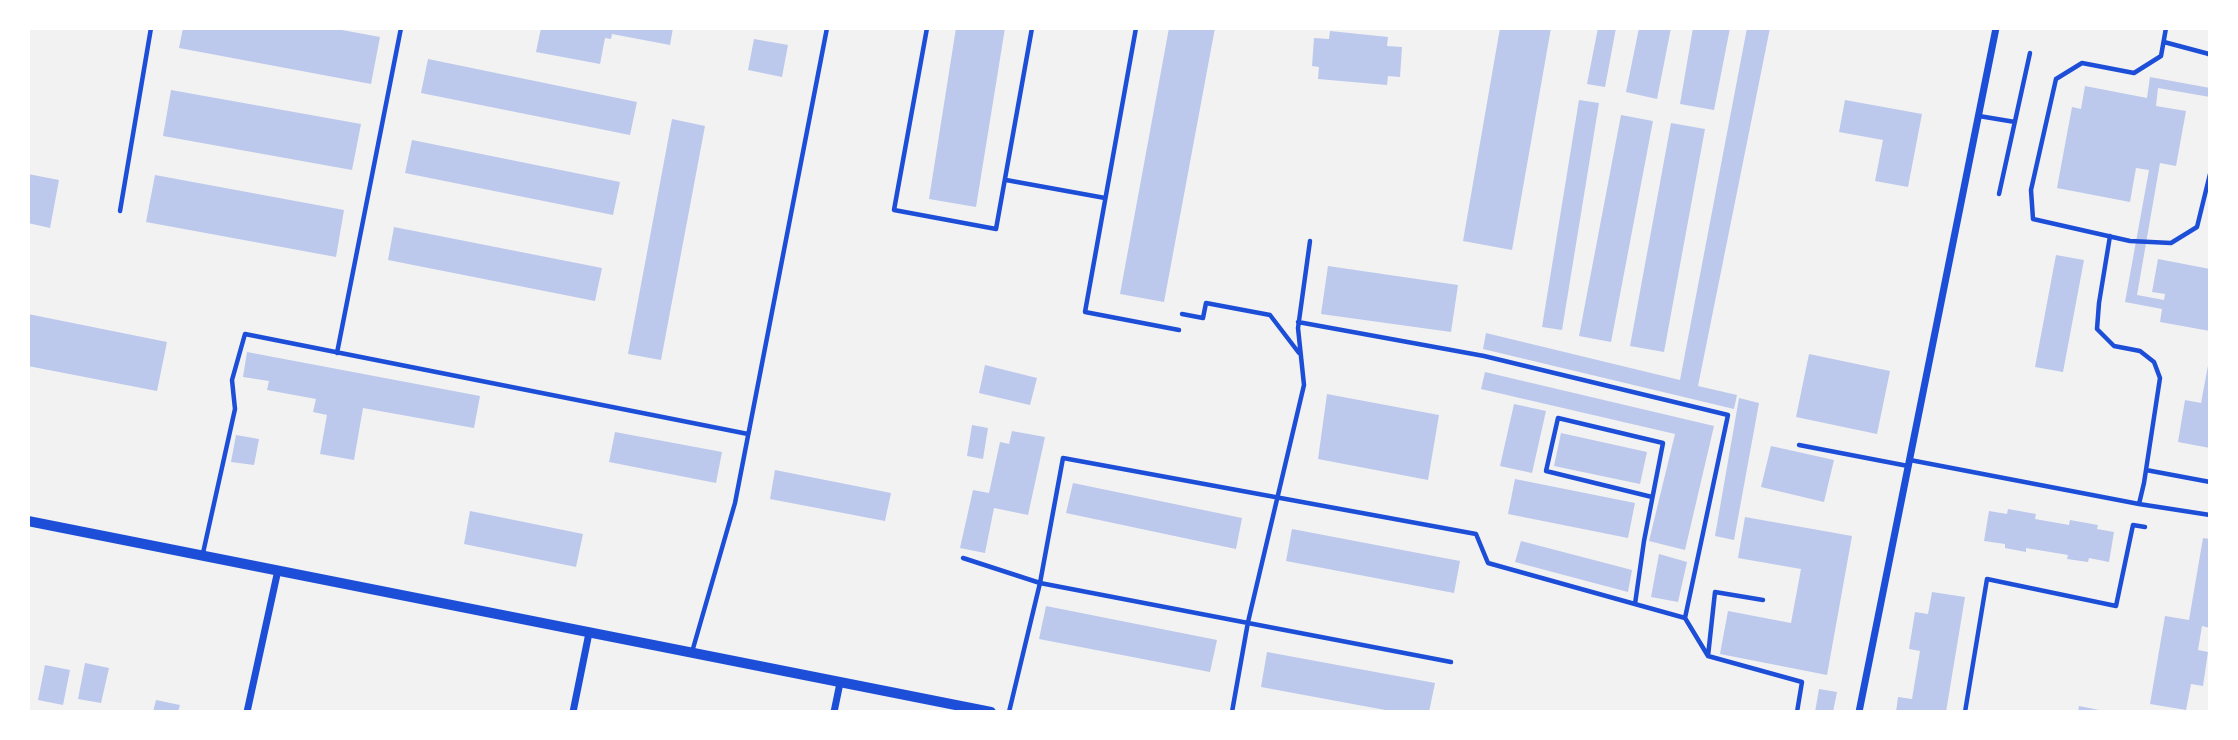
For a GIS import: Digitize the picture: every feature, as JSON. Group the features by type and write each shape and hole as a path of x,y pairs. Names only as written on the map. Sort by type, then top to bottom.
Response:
{"street":[{"path":"1859,712 1996,28"},
{"path":"28,522 991,712"},
{"path":"247,712 278,570"},
{"path":"573,712 589,633"},
{"path":"834,712 840,683"}],"lane":[{"path":"120,211 151,28"},
{"path":"337,353 401,28"},
{"path":"692,653 735,503 827,28"},
{"path":"927,28 894,210 996,229 1032,28"},
{"path":"1136,28 1084,312 1179,330"},
{"path":"2166,28 2161,56 2134,74 2082,63 2056,79 2031,190 2033,219 2130,241 2171,243 2197,227 2210,174"},
{"path":"2164,42 2210,56"},
{"path":"1999,194 2030,53"},
{"path":"1979,116 2014,122"},
{"path":"1006,180 1105,198"},
{"path":"2110,236 2097,329 2114,346 2140,351 2154,362 2160,378 2139,504"},
{"path":"1232,712 1248,622 1304,386 1298,322 1310,241"},
{"path":"1182,314 1203,318 1206,303 1270,315 1301,354"},
{"path":"1298,322 1484,356 1728,415 1685,618"},
{"path":"203,556 235,409 232,380 244,334 748,434"},
{"path":"1635,604 1644,541 1653,497 1664,443 1558,418 1546,471 1653,497"},
{"path":"1798,445 2210,515"},
{"path":"1009,712 1040,583 1063,458 1476,534 1488,563 1685,618 1709,656 1802,682 1797,712"},
{"path":"2146,470 2210,482"},
{"path":"1965,712 1986,579 2116,606 2133,525 2145,527"},
{"path":"963,558 1040,583 1451,662"},
{"path":"1709,656 1715,592 1763,600"}],"building":[{"path":"183,28 331,28 380,37 371,84 179,48"},
{"path":"541,28 673,28 670,45 612,34 611,39 605,38 600,64 536,52"},
{"path":"956,28 1005,28 976,207 929,199"},
{"path":"1169,28 1215,28 1164,302 1120,294"},
{"path":"1500,28 1551,28 1512,250 1463,241"},
{"path":"1598,28 1616,28 1605,87 1587,84"},
{"path":"1639,28 1671,28 1657,99 1626,92"},
{"path":"1693,28 1730,28 1714,110 1680,104"},
{"path":"1747,28 1770,28 1698,386 1737,395 1734,409 1483,349 1486,333 1680,380"},
{"path":"1330,31 1388,37 1387,46 1402,47 1400,77 1388,76 1387,85 1318,79 1319,67 1312,66 1314,38 1329,39"},
{"path":"754,39 788,45 782,77 748,70"},
{"path":"428,59 637,102 630,135 421,93"},
{"path":"2150,77 2210,88 2210,97 2158,88 2156,106 2186,111 2176,166 2160,163 2137,295 2164,300 2165,294 2152,292 2158,259 2210,269 2210,331 2160,322 2162,309 2125,302 2149,170 2136,168 2130,202 2057,188 2072,107 2081,109 2085,86 2147,98"},
{"path":"171,90 361,124 352,170 163,136"},
{"path":"1579,100 1599,103 1562,330 1542,327"},
{"path":"1845,100 1922,114 1908,187 1875,181 1883,140 1839,132"},
{"path":"1621,115 1653,121 1611,342 1579,336"},
{"path":"672,119 705,126 661,360 628,354"},
{"path":"1671,123 1705,129 1664,352 1630,346"},
{"path":"412,140 620,182 613,215 405,173"},
{"path":"28,174 59,180 50,228 28,223"},
{"path":"155,175 344,210 336,257 146,222"},
{"path":"394,227 602,268 595,301 388,260"},
{"path":"2056,255 2084,260 2063,372 2035,367"},
{"path":"1328,266 1458,285 1451,332 1321,314"},
{"path":"28,314 167,342 157,391 28,366"},
{"path":"247,352 480,396 474,428 363,408 354,460 320,454 327,415 313,412 316,399 267,390 269,381 243,377"},
{"path":"1809,354 1890,371 1877,434 1796,417"},
{"path":"2209,360 2210,448 2178,442 2185,400 2201,403"},
{"path":"985,365 1037,378 1030,405 979,393"},
{"path":"1485,372 1714,426 1685,550 1649,541 1675,434 1481,389"},
{"path":"1327,394 1439,415 1428,480 1318,459"},
{"path":"1739,398 1759,403 1734,540 1715,536"},
{"path":"1514,404 1546,411 1532,473 1500,466"},
{"path":"972,425 988,428 983,459 967,456"},
{"path":"1012,431 1045,437 1028,515 994,508 985,553 960,548 973,490 989,493 1000,442 1009,444"},
{"path":"615,432 722,452 716,483 609,462"},
{"path":"1561,433 1647,452 1640,484 1554,466"},
{"path":"236,435 259,439 254,465 231,462"},
{"path":"1771,446 1834,460 1824,502 1761,487"},
{"path":"775,470 891,493 885,521 770,499"},
{"path":"1515,479 1635,503 1628,538 1508,514"},
{"path":"1073,483 1242,518 1236,549 1066,513"},
{"path":"2008,509 2036,514 2035,519 2069,525 2070,520 2098,525 2097,529 2114,532 2109,562 2089,558 2088,562 2067,559 2068,555 2026,548 2026,552 2005,548 2005,544 1984,541 1989,511 2007,514"},
{"path":"470,511 583,534 576,567 464,544"},
{"path":"1745,517 1852,536 1827,675 1720,654 1728,611 1791,623 1801,569 1738,558"},
{"path":"1292,529 1460,561 1454,593 1286,561"},
{"path":"2203,538 2210,539 2210,628 2202,626 2198,650 2208,652 2203,686 2191,684 2186,710 2150,704 2165,616 2189,620"},
{"path":"1521,541 1632,570 1628,592 1515,562"},
{"path":"1659,554 1687,562 1678,602 1651,597"},
{"path":"1932,592 1965,597 1946,712 1896,712 1898,697 1912,699 1920,651 1909,649 1915,612 1928,614"},
{"path":"1046,606 1217,640 1210,672 1039,639"},
{"path":"1267,652 1435,683 1429,712 1396,712 1261,687"},
{"path":"85,663 109,668 101,703 78,699"},
{"path":"45,665 70,670 63,705 38,700"},
{"path":"1819,689 1837,692 1833,712 1815,712"},
{"path":"156,700 180,705 178,712 153,712"},
{"path":"2079,706 2104,711 2078,712"}]}
